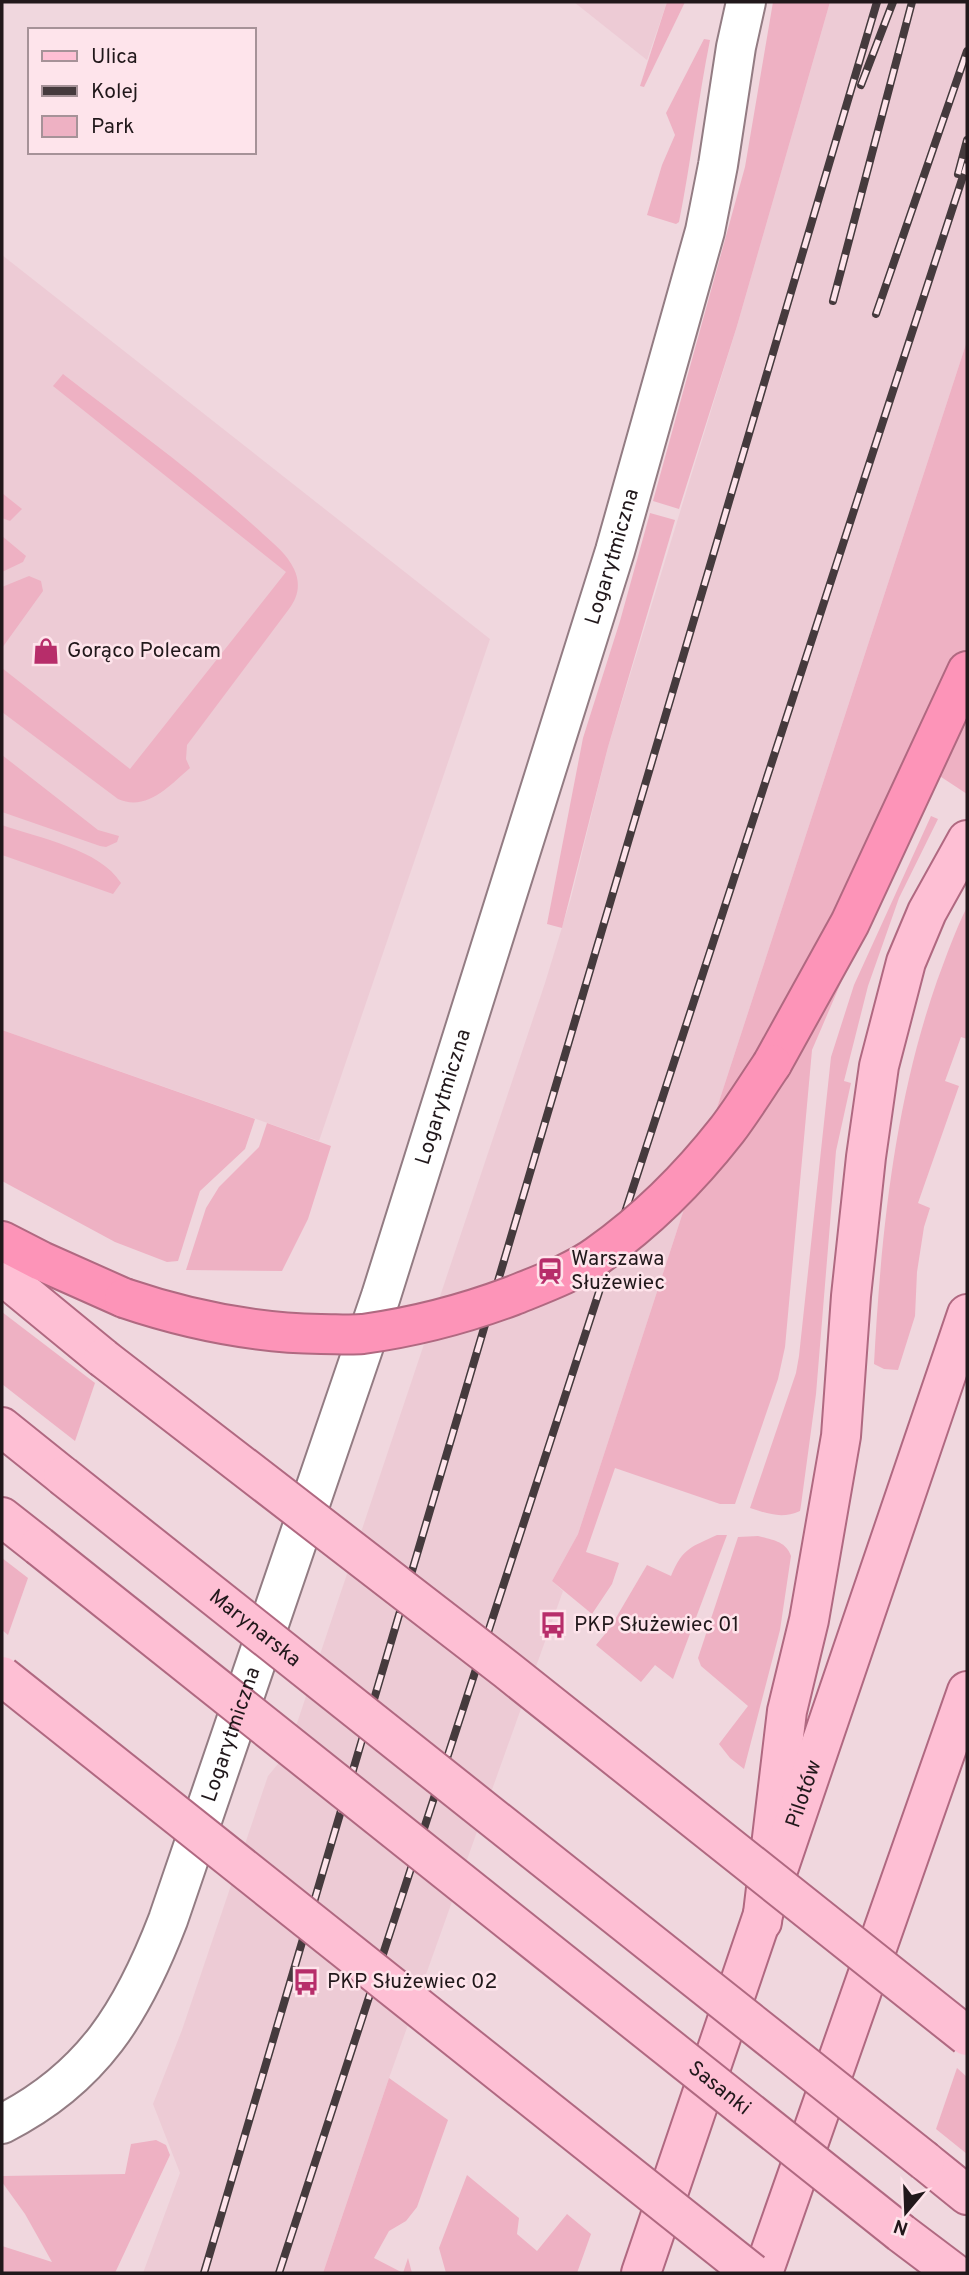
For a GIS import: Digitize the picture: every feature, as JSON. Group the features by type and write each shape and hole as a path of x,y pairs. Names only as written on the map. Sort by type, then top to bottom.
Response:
{"highway":[{"path":"2,1241 124,1297 167,1312 228,1327 291,1334 361,1334 430,1321 483,1307 536,1286 596,1257 634,1227 676,1187 727,1130 772,1064 850,923 967,671"}],"main road":[{"path":"761,1922 787,1712 809,1620 841,1436 852,1282 878,1066 906,962 927,912 967,840"},
{"path":"2,1275 103,1358 518,1679 967,2036"},
{"name":"Pilotów","path":"641,2273 967,1314"},
{"name":"Marynarska","path":"2,1427 967,2195"},
{"name":"Sasanki","path":"2,1517 954,2273"},
{"path":"2,1676 752,2273"},
{"path":"763,2273 967,1691"}],"street":[{"name":"Logarytmiczna","path":"2,2123 46,2097 78,2071 114,2030 149,1969 182,1881 381,1296 615,551 705,232 746,2"}],"shaded area":[{"path":"574,2 667,2 647,60"},
{"path":"830,2 967,2 967,341 578,1534 552,1581 563,1591 389,2078 323,2273 143,2273 180,2173 153,2104 182,2030 268,1776 287,1753 545,983 571,898 608,747 737,326"},
{"path":"2,255 490,639 319,1141 2,1030"}],"green space":[{"path":"667,2 685,2 644,87 640,86"},
{"path":"773,2 830,2 737,326 679,509 653,501 745,167"},
{"path":"704,39 710,40 679,222 676,224 647,215 662,165 675,135 666,113"},
{"path":"967,341 967,794 932,771 812,1050 785,1347 778,1379 735,1504 720,1504 615,1468 586,1552 619,1563 612,1584 592,1614 552,1581 578,1534"},
{"path":"63,374 239,513 284,554 294,569 297,580 298,590 292,604 187,745 186,759 190,768 157,795 139,802 118,799 2,712 2,668 130,769 286,572 53,386"},
{"path":"2,493 22,509 10,521 2,518"},
{"path":"650,513 675,520 608,747 562,928 547,924 583,738"},
{"path":"2,536 26,556 23,562 2,572"},
{"path":"29,576 41,581 43,591 2,648 2,587"},
{"path":"2,755 98,830 119,836 117,842 106,847 100,846 2,812"},
{"path":"931,816 938,819 899,898 868,986 844,1081 851,1083 836,1151 816,1394 800,1511 787,1515 769,1514 750,1508 796,1373 831,1057 854,985"},
{"path":"2,825 84,853 99,861 121,883 113,894 2,855"},
{"path":"967,907 967,1039 961,1037 945,1081 959,1086 918,1203 930,1208 917,1272 915,1316 898,1370 884,1369 874,1364 877,1316 886,1219 900,1122 922,1027 937,981"},
{"path":"2,1030 255,1119 245,1149 200,1191 178,1261 167,1262 115,1242 2,1181"},
{"path":"267,1123 331,1146 308,1219 282,1271 186,1270 206,1208 219,1187 259,1147"},
{"path":"2,1312 95,1383 75,1441 2,1384"},
{"path":"717,1535 727,1535 673,1679 655,1665 641,1682 596,1645 610,1628 647,1565 671,1576 684,1553"},
{"path":"758,1536 782,1544 791,1556 780,1630 744,1769 730,1758 719,1744 748,1706 701,1666 698,1658 738,1537"},
{"path":"2,1558 28,1578 8,1635 2,1630"},
{"path":"957,2068 967,2077 967,2154 936,2129"},
{"path":"389,2078 448,2120 417,2207 406,2221 389,2231 374,2258 403,2273 323,2273"},
{"path":"156,2140 166,2145 170,2155 115,2273 2,2273 2,2246 52,2262 25,2214 2,2182 2,2176 125,2174 131,2144"},
{"path":"467,2175 519,2218 517,2234 537,2251 567,2214 591,2234 577,2273 446,2273 439,2248"},
{"path":"408,2258 412,2273 403,2273"}],"railway":[{"path":"204,2273 877,2"},
{"path":"861,85 893,2"},
{"path":"833,301 912,2"},
{"path":"876,314 967,51"},
{"path":"958,174 967,140"},
{"path":"279,2273 967,164"}],"place":[{"name":"Gorąco Polecam","path":"46,651"},
{"name":"Warszawa Służewiec","path":"550,1271"},
{"name":"PKP Służewiec 01","path":"553,1625"},
{"name":"PKP Służewiec 02","path":"306,1982"}]}
